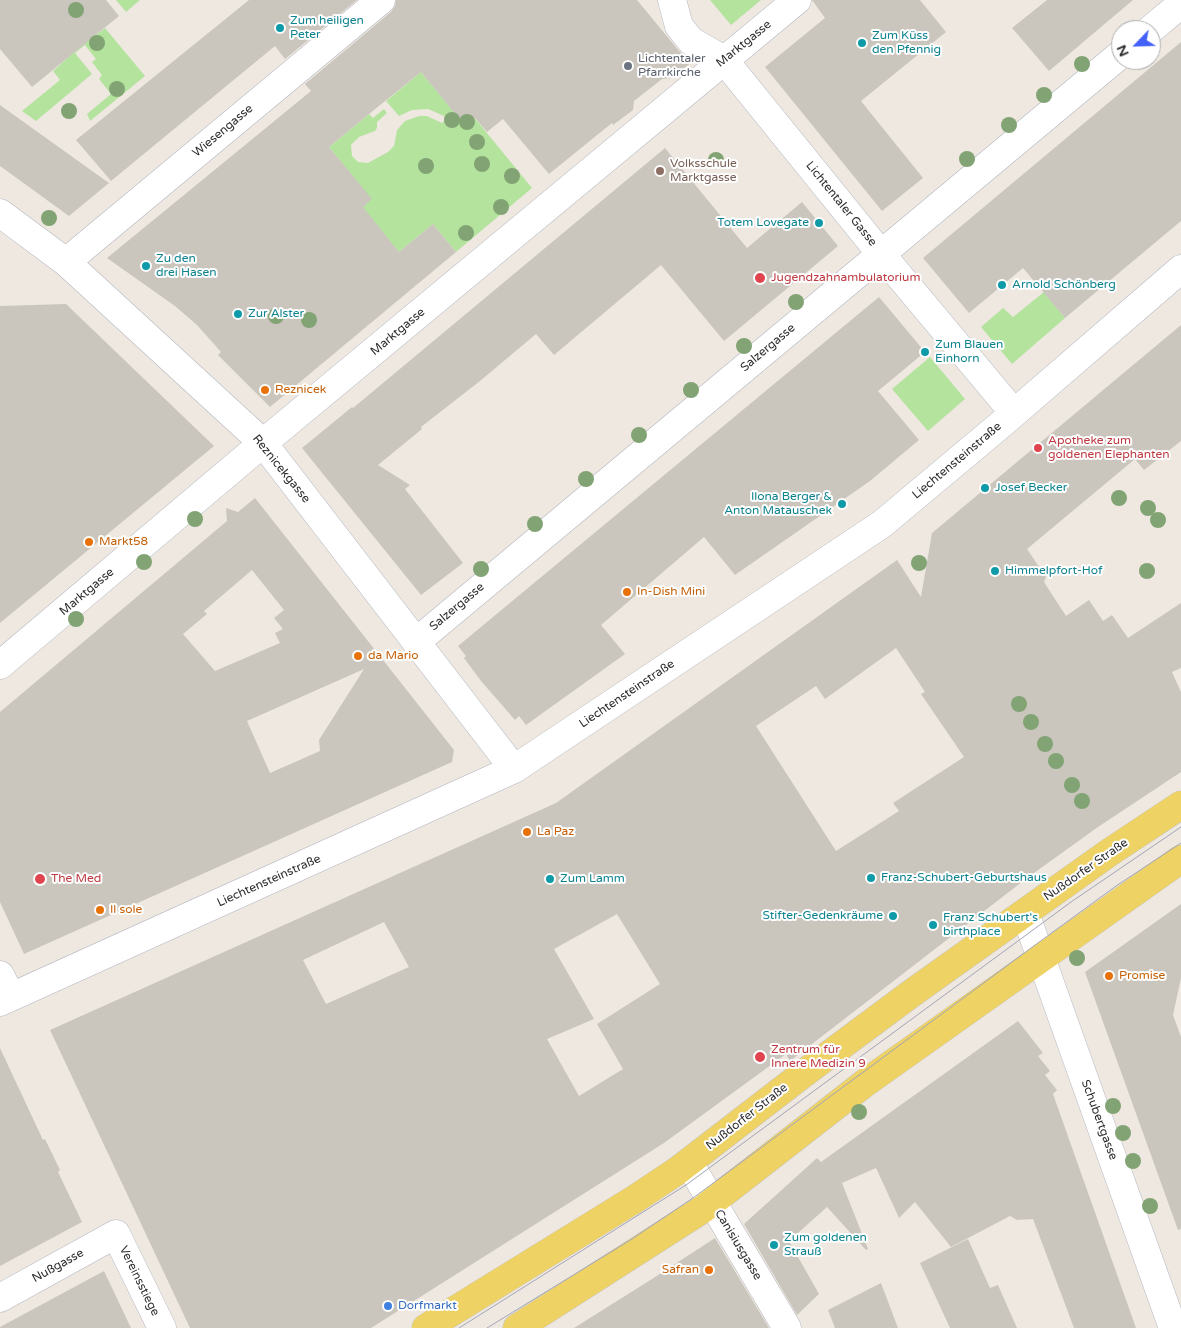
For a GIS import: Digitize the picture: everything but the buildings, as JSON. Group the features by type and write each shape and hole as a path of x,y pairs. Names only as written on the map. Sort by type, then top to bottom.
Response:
{"main road":[{"name":"Nußdorfer Straße","path":"426,1328 635,1199 689,1163 847,1041 1110,852 1181,805"},
{"path":"517,1328 712,1202 865,1083 1181,859"}],"street":[{"name":"Wiesengasse","path":"66,262 381,0"},
{"name":"Lichtentaler Gasse","path":"672,0 679,26 691,41 724,60 881,254 1014,412"},
{"name":"Marktgasse","path":"0,665 263,443 797,0"},
{"path":"1161,21 1181,4"},
{"name":"Salzergasse","path":"416,642 1111,62"},
{"name":"Reznicekgasse","path":"0,213 66,262 263,443 514,769"},
{"name":"Liechtensteinstraße","path":"4,991 514,769 882,524 1181,269"},
{"name":"Schubertgasse","path":"1026,913 1173,1328"},
{"name":"Canisiusgasse","path":"689,1163 787,1328"},
{"name":"Nußgasse","path":"0,1298 116,1234"},
{"name":"Vereinsstiege","path":"116,1234 162,1328"}],"green space":[{"path":"102,0 107,1 79,24 92,38 105,28 145,76 90,121 87,114 111,94 99,79 102,75 92,62 96,59 85,45 75,53 92,74 36,121 22,111 60,80 53,71 71,55 38,13"},
{"path":"116,0 140,0 126,12"},
{"path":"710,0 761,0 731,25"},
{"path":"421,72 454,112 464,105 532,188 456,252 433,224 399,252 352,197 362,188 329,147 369,114 373,118 384,109 387,113 377,122 375,131 359,137 351,145 352,156 358,162 368,163 388,152 394,146 397,130 405,121 419,116 427,116 442,123 446,119 444,116 428,109 412,110 399,116 386,101"},
{"path":"1044,292 1065,318 1012,364 981,327 1003,308 1013,317"},
{"path":"930,357 965,399 928,431 892,389"}],"tram line":[{"path":"459,1328 686,1185 1071,902 1181,827"},
{"path":"487,1328 632,1239 693,1198 1116,886 1181,843"}],"place":[{"name":"Zum heiligen Peter","path":"280,28"},
{"name":"Zum Küss den Pfennig","path":"862,43"},
{"name":"Lichtentaler Pfarrkirche","path":"628,66"},
{"name":"Volksschule Marktgasse","path":"660,171"},
{"name":"Totem Lovegate","path":"819,223"},
{"name":"Zu den drei Hasen","path":"146,266"},
{"name":"Jugendzahnambulatorium","path":"760,278"},
{"name":"Arnold Schönberg","path":"1002,285"},
{"name":"Zur Alster","path":"238,314"},
{"name":"Zum Blauen Einhorn","path":"925,352"},
{"name":"Reznicek","path":"265,390"},
{"name":"Apotheke zum goldenen Elephanten","path":"1038,448"},
{"name":"Josef Becker","path":"985,488"},
{"name":"Ilona Berger & Anton Matauschek","path":"842,504"},
{"name":"Markt58","path":"89,542"},
{"name":"Himmelpfort-Hof","path":"995,571"},
{"name":"In-Dish Mini","path":"627,592"},
{"name":"da Mario","path":"358,656"},
{"name":"La Paz","path":"527,832"},
{"name":"Franz-Schubert-Geburtshaus","path":"871,878"},
{"name":"The Med","path":"40,879"},
{"name":"Zum Lamm","path":"550,879"},
{"name":"Il sole","path":"100,910"},
{"name":"Stifter-Gedenkräume","path":"893,916"},
{"name":"Franz Schubert's birthplace","path":"933,925"},
{"name":"Promise","path":"1109,976"},
{"name":"Zentrum für Innere Medizin 9","path":"760,1057"},
{"name":"Zum goldenen Strauß","path":"774,1245"},
{"name":"Safran","path":"709,1270"},
{"name":"Dorfmarkt","path":"388,1306"}]}
